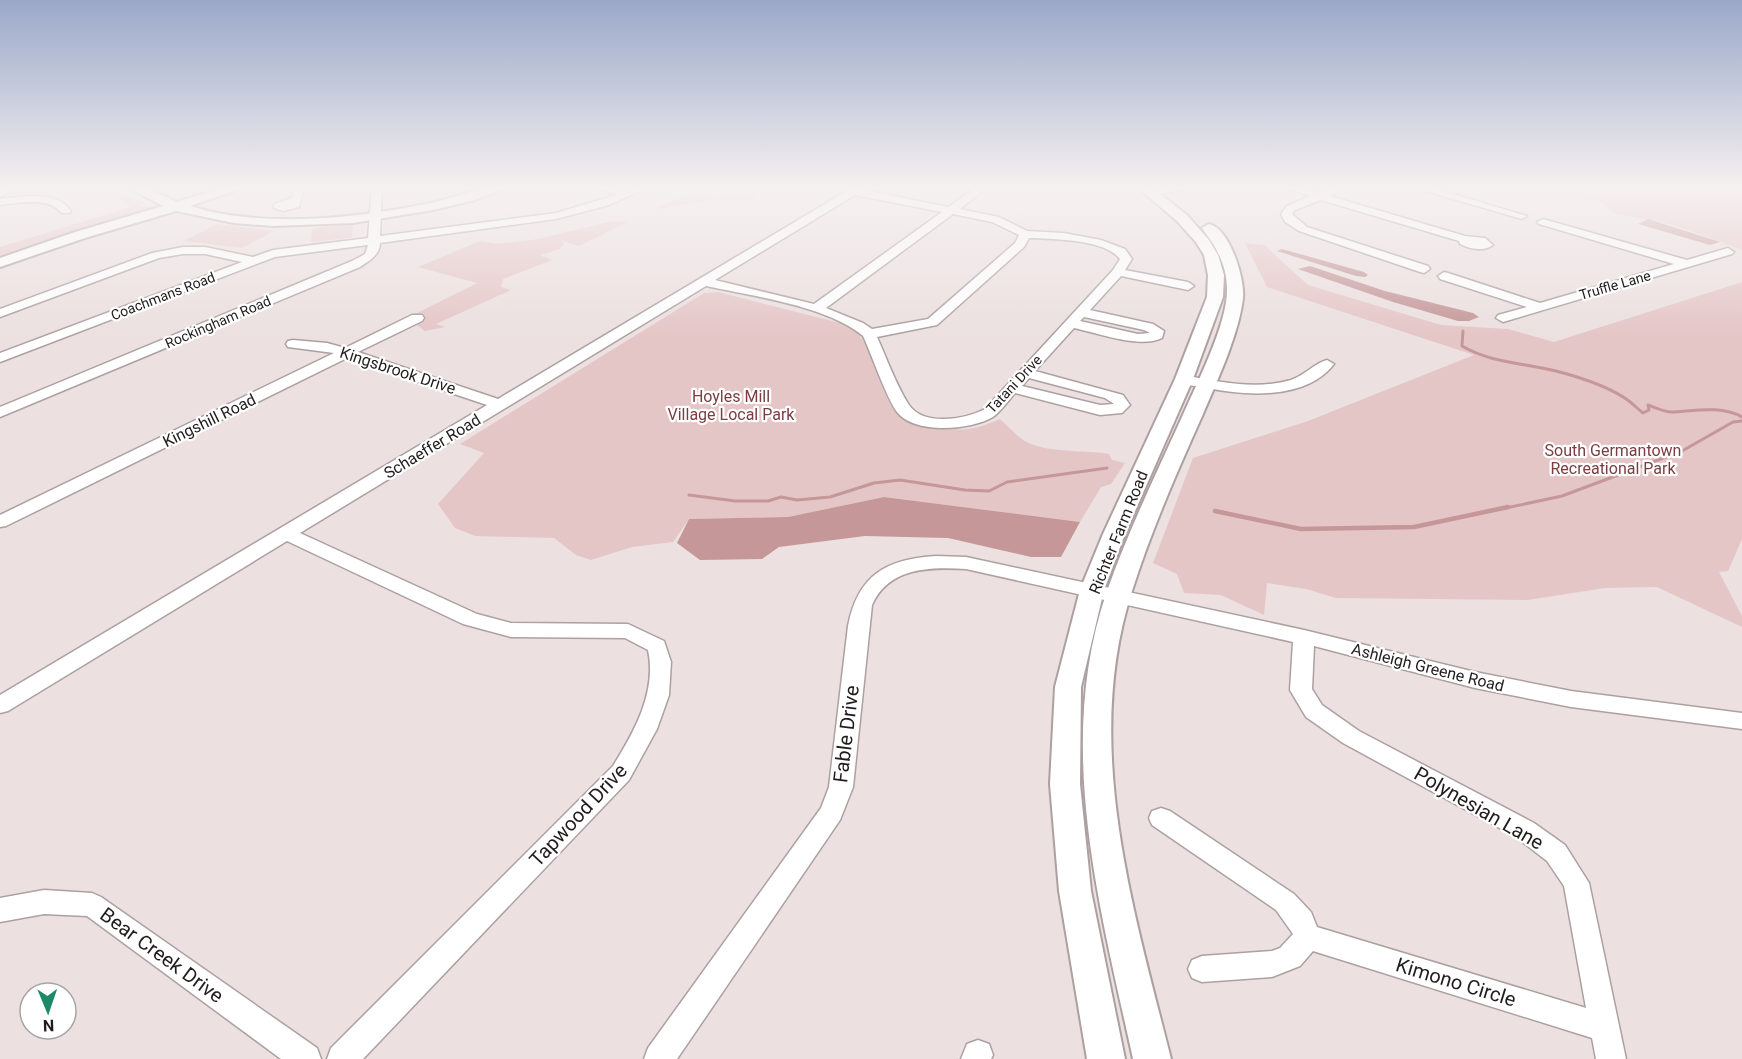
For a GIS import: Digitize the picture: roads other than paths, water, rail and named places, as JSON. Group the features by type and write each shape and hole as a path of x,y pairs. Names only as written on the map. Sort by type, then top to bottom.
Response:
{"main road":[{"path":"0,263 79,235"},
{"name":"Richter Farm Road","path":"1106,1059 1075,891 1065,784 1068,687 1092,590 1166,415 1195,381 1224,336 1235,298 1232,265 1216,235"},
{"name":"Richter Farm Road","path":"1152,1059 1112,886 1098,774 1097,688 1118,596 1195,381"}],"street":[{"path":"375,235 375,240"},
{"name":"Coachmans Road","path":"0,358 253,261 297,250 410,235"},
{"name":"Schaeffer Road","path":"0,705 783,235"},
{"path":"816,309 917,235"},
{"path":"707,282 816,309 854,322 864,327 869,334 932,322 1020,245 1024,235"},
{"path":"1041,235 1069,238 1120,250 1126,259 1118,272 1188,286"},
{"path":"1322,235 1424,269 1440,269 1446,272 1444,276 1540,307"},
{"path":"1453,235 1465,239"},
{"path":"1589,235 1686,264"},
{"name":"Rockingham Road","path":"0,412 356,264 369,256 374,248 375,240"},
{"path":"0,313 156,255 174,251 214,250 253,261"},
{"name":"Truffle Lane","path":"1503,318 1728,252"},
{"name":"Tatani Drive","path":"869,334 900,405 910,415 940,423 970,422 990,412 1118,272"},
{"path":"1069,323 1138,338 1149,339 1157,335 1157,331 1148,327 1081,312"},
{"name":"Kingshill Road","path":"0,522 417,318"},
{"name":"Kingsbrook Drive","path":"293,344 327,347 501,405"},
{"path":"1195,381 1230,388 1292,384 1310,377 1327,364"},
{"path":"1011,388 1100,410 1117,410 1122,405 1118,398 1110,395 1025,373"},
{"name":"Tapwood Drive","path":"286,533 470,619 511,630 628,631 657,646 661,658 660,681 647,730 621,773 342,1059"},
{"name":"Fable Drive","path":"659,1059 831,813 841,788 858,626 864,600 887,572 926,561 966,563 1118,596"},
{"name":"Ashleigh Greene Road","path":"1118,596 1304,637 1475,680 1571,699 1742,721"},
{"name":"Polynesian Lane","path":"1304,637 1301,690 1314,711 1352,737 1525,830 1556,853 1576,883 1611,1059"},
{"path":"1161,818 1285,902 1301,921 1308,937 1290,957 1272,964 1202,969"},
{"name":"Bear Creek Drive","path":"0,910 44,902 93,905 306,1059"},
{"name":"Kimono Circle","path":"1308,937 1605,1028"}],"waterway":[{"path":"1463,331 1462,346 1473,352 1556,371 1594,383 1621,396 1643,413 1649,410 1648,405 1669,412 1716,410 1742,417"},
{"path":"1501,509 1562,496 1682,451 1733,422 1742,421"},
{"path":"689,495 735,501 768,501 781,497 797,500 830,497 874,483 900,480 965,490 989,491 1007,482 1107,468"},
{"path":"1215,511 1301,529 1414,527 1508,507"}],"park label":[{"name":"Hoyles Mill Village Local Park","path":"731,405"},
{"name":"South Germantown Recreational Park","path":"1613,459"}]}
